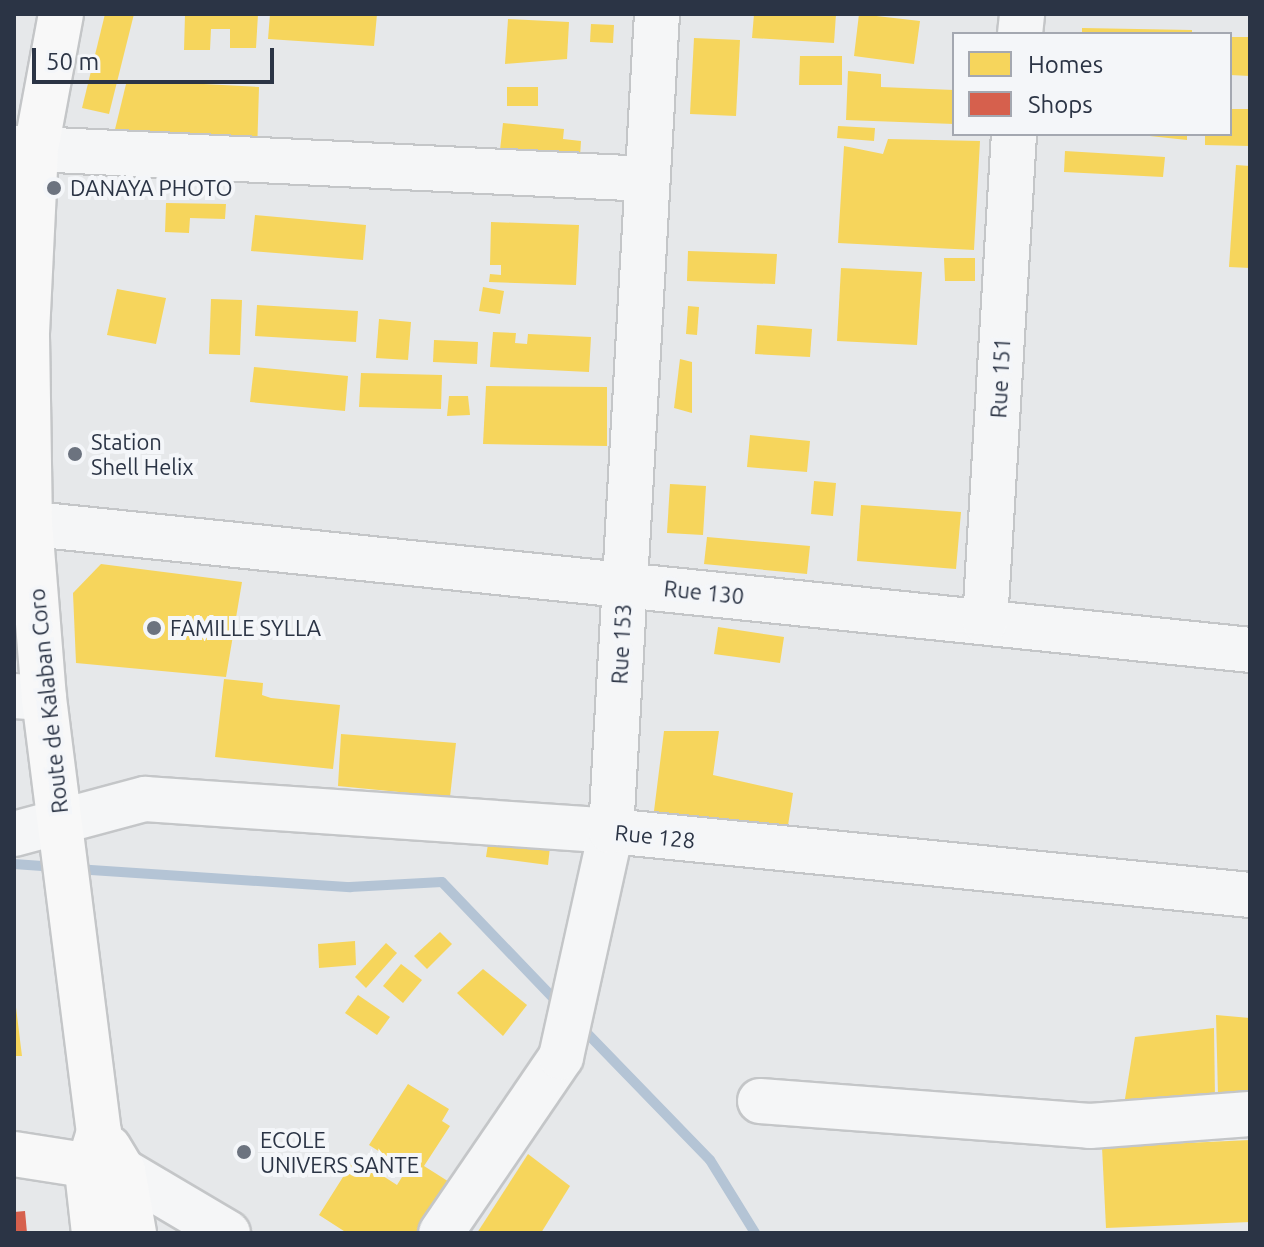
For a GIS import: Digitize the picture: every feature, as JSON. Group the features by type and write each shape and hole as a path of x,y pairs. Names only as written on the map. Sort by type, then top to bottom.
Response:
{"main road":[{"name":"Route de Kalaban Coro","path":"61,14 25,148 27,336 22,523 29,697 65,844 103,1158"},
{"path":"14,1154 103,1158"},
{"path":"94,1233 103,1158"},
{"path":"103,1158 134,1233"}],"street":[{"name":"Rue 153","path":"441,1233 561,1057 611,831 657,14"},
{"name":"Rue 151","path":"985,622 1014,136"},
{"path":"25,148 647,179"},
{"name":"Rue 130","path":"22,523 1250,650"},
{"name":"Rue 128","path":"14,834 65,844 145,799 611,831 1250,895"},
{"path":"760,1101 1090,1126 1250,1114"},
{"path":"103,1158 228,1233"}],"building: Homes":[{"path":"105,14 134,14 109,114 82,108"},
{"path":"185,14 258,14 256,48 230,48 230,29 211,29 210,50 184,50"},
{"path":"270,14 377,14 374,46 268,39"},
{"path":"754,14 836,14 834,43 752,38"},
{"path":"859,14 920,21 914,64 854,56"},
{"path":"508,19 569,22 567,59 505,64"},
{"path":"591,24 614,25 613,43 590,42"},
{"path":"1082,28 1192,30 1192,32 1082,32"},
{"path":"1232,37 1250,37 1250,76 1232,75"},
{"path":"694,38 740,40 736,116 690,114"},
{"path":"800,56 842,56 842,85 799,85"},
{"path":"848,71 881,74 881,87 952,90 952,124 846,120"},
{"path":"127,80 259,87 257,154 110,150"},
{"path":"507,87 538,87 538,106 507,106"},
{"path":"1232,109 1250,109 1250,146 1205,145 1205,136 1232,136"},
{"path":"503,123 564,129 563,139 581,141 580,157 500,150"},
{"path":"838,126 875,128 874,141 837,138"},
{"path":"1150,136 1187,136 1187,140"},
{"path":"888,139 980,141 974,250 838,243 844,146 883,154"},
{"path":"1065,151 1165,157 1163,177 1064,172"},
{"path":"1236,165 1250,166 1250,268 1229,267"},
{"path":"166,203 226,204 225,219 190,218 189,233 165,232"},
{"path":"255,215 366,225 363,260 251,251"},
{"path":"491,222 579,225 576,285 489,282 490,274 501,275 501,265 490,265"},
{"path":"688,251 777,254 775,284 687,281"},
{"path":"944,258 975,258 975,281 945,281"},
{"path":"841,268 922,272 917,345 837,341"},
{"path":"483,287 504,291 500,314 479,311"},
{"path":"117,289 166,298 156,344 107,335"},
{"path":"211,299 242,300 240,355 209,354"},
{"path":"257,305 358,311 356,342 255,336"},
{"path":"688,306 699,307 697,335 686,334"},
{"path":"379,319 411,322 408,360 376,358"},
{"path":"757,325 812,329 810,357 755,354"},
{"path":"493,332 516,333 515,343 527,344 528,334 591,337 589,372 490,367"},
{"path":"434,340 478,342 477,364 433,362"},
{"path":"680,359 692,362 692,413 674,408"},
{"path":"254,367 348,376 345,411 250,402"},
{"path":"361,373 442,375 441,409 359,407"},
{"path":"486,386 607,387 607,446 483,444"},
{"path":"449,396 468,396 470,415 447,416"},
{"path":"750,435 810,441 807,472 747,467"},
{"path":"814,481 836,483 833,516 811,514"},
{"path":"670,484 706,486 703,535 667,533"},
{"path":"861,505 961,512 956,569 857,561"},
{"path":"707,537 810,546 807,574 704,564"},
{"name":"FAMILLE SYLLA","path":"101,564 242,582 226,677 76,663 73,593"},
{"path":"718,627 784,637 780,663 714,654"},
{"path":"224,679 263,683 262,695 271,698 340,705 333,769 215,757"},
{"path":"664,731 719,731 713,775 793,793 785,845 652,827"},
{"path":"341,734 456,743 450,797 338,786"},
{"path":"490,831 551,838 548,865 486,857"},
{"path":"440,932 452,944 427,969 414,956"},
{"path":"355,941 356,965 319,968 318,944"},
{"path":"386,943 397,953 366,988 355,977"},
{"path":"401,964 422,980 403,1003 383,986"},
{"path":"483,969 527,1005 503,1036 457,993"},
{"path":"14,991 22,1056 14,1056"},
{"path":"358,995 390,1017 377,1035 345,1013"},
{"path":"1216,1015 1250,1018 1250,1093 1218,1095"},
{"path":"1214,1028 1215,1099 1124,1105 1135,1037"},
{"path":"408,1084 449,1109 442,1121 450,1126 424,1166 454,1185 423,1233 347,1233 319,1215 355,1158 397,1185 407,1169 369,1145"},
{"path":"1250,1140 1250,1222 1106,1228 1102,1147"},
{"path":"528,1154 570,1186 541,1233 477,1233"}],"building: Shops":[{"path":"25,1211 27,1233 14,1233 14,1212"}],"waterway":[{"path":"14,864 56,867"},
{"path":"76,869 350,887 442,882 559,1004"},
{"path":"581,1027 710,1160 755,1233"}],"place":[{"name":"DANAYA PHOTO","path":"54,188"},
{"name":"Station Shell Helix","path":"75,454"},
{"name":"FAMILLE SYLLA","path":"154,628"},
{"name":"ECOLE UNIVERS SANTE","path":"244,1152"}]}
